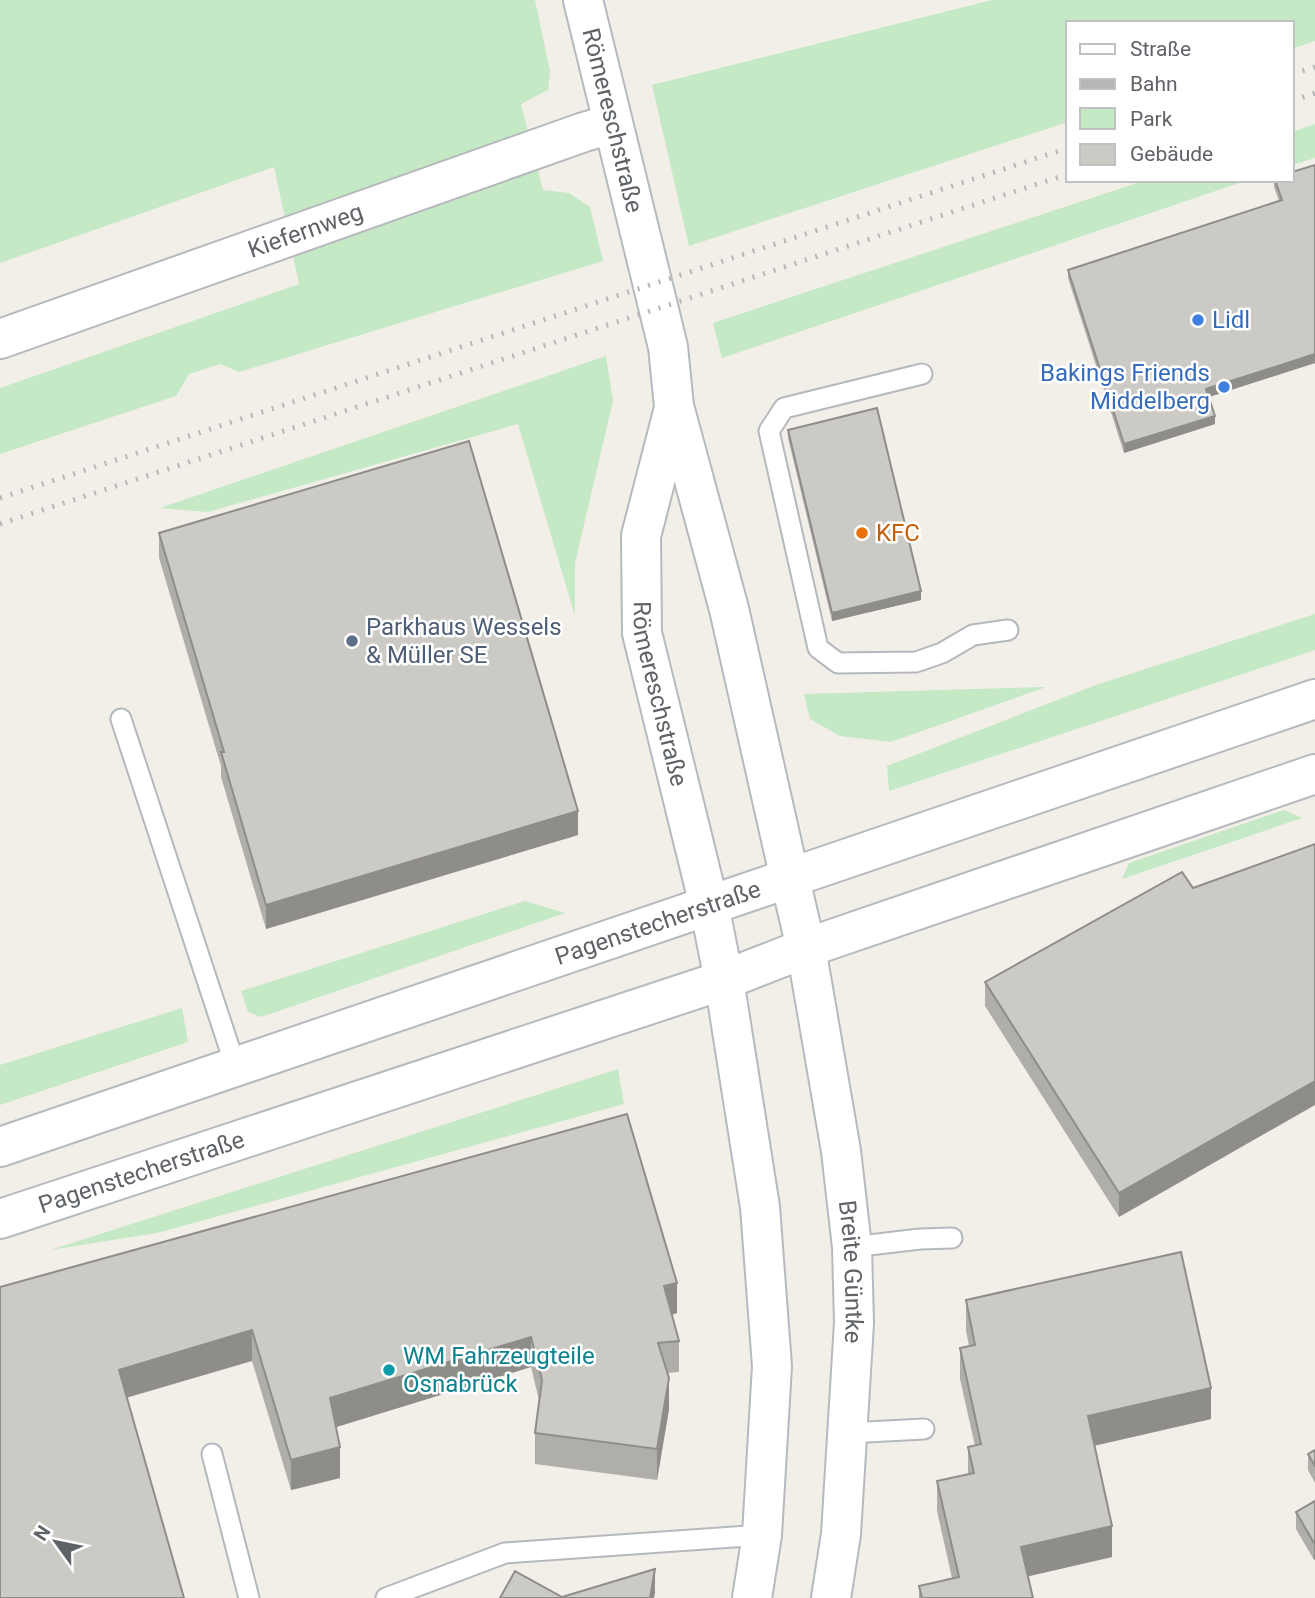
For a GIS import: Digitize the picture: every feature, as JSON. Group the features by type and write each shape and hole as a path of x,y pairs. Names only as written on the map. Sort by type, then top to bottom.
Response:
{"main road":[{"name":"Römereschstraße","path":"583,0 668,347 674,407 729,610 806,948"},
{"name":"Kiefernweg","path":"0,339 612,124"},
{"name":"Römereschstraße","path":"674,407 640,536 642,633 709,905 724,980"},
{"name":"Pagenstecherstraße","path":"0,1147 1315,699"},
{"name":"Pagenstecherstraße","path":"0,1219 724,980 806,948 1315,774"},
{"name":"Breite Güntke","path":"806,948 841,1151 852,1247 854,1323 848,1433 841,1534 831,1598"},
{"path":"724,980 760,1207 772,1366 762,1535 751,1598"}],"lane":[{"path":"922,374 784,408 769,430 818,648 838,663 916,662 942,653 973,635 1008,630"},
{"path":"121,719 236,1068"},
{"path":"852,1247 952,1238"},
{"path":"848,1433 924,1429"},
{"path":"212,1454 249,1598"},
{"path":"386,1598 505,1553 762,1535"}],"green space":[{"path":"0,0 535,0 550,71 548,90 521,104 543,190 569,193 590,207 603,261 239,372 220,364 189,374 176,396 0,454 0,388 299,284 274,167 0,263"},
{"path":"992,0 1315,0 1315,41 1294,48 1294,21 1066,21 1066,123 689,246 652,85"},
{"path":"1315,124 1315,158 1294,164 1294,131"},
{"path":"1140,182 1242,182 722,358 713,323"},
{"path":"606,356 613,401 575,563 575,616 518,424 208,512 160,508"},
{"path":"1315,614 1315,650 889,791 887,766 1096,685"},
{"path":"1046,687 891,742 840,736 810,719 804,694"},
{"path":"1284,810 1302,818 1122,879 1129,863"},
{"path":"525,901 565,913 261,1017 248,1012 241,991"},
{"path":"182,1008 188,1042 0,1105 0,1065"},
{"path":"618,1069 624,1104 157,1233 50,1250"}],"building":[{"name":"Lidl","path":"1315,165 1315,354 1206,389 1215,416 1124,444 1068,270 1282,200 1276,182 1294,182 1294,171"},
{"path":"877,408 921,591 832,613 788,430"},
{"name":"Parkhaus Wessels & Müller SE","path":"469,441 578,811 266,905 159,533"},
{"path":"1315,844 1315,1081 1119,1193 985,982 1182,872 1193,888"},
{"name":"WM Fahrzeugteile Osnabrück","path":"627,1114 677,1283 664,1286 679,1341 658,1343 669,1378 657,1449 535,1433 542,1380 531,1337 330,1398 340,1447 291,1460 252,1330 119,1370 184,1598 0,1598 0,1287"},
{"path":"1181,1252 1211,1388 1088,1416 1112,1526 1021,1547 1033,1598 922,1598 919,1586 959,1577 937,1481 974,1473 968,1447 981,1444 960,1348 975,1345 966,1300"},
{"path":"1315,1450 1315,1466 1308,1454"},
{"path":"1315,1501 1315,1542 1314,1543 1296,1512"},
{"path":"655,1569 650,1598 500,1598 515,1571 562,1597"}],"railway":[{"path":"1294,73 1315,67"},
{"path":"1294,100 1315,93"},
{"path":"0,498 1066,149"},
{"path":"0,524 1066,175"}],"place":[{"name":"Lidl","path":"1198,320"},
{"name":"Bakings Friends Middelberg","path":"1224,387"},
{"name":"KFC","path":"862,533"},
{"name":"Parkhaus Wessels & Müller SE","path":"352,641"},
{"name":"WM Fahrzeugteile Osnabrück","path":"389,1370"}]}
